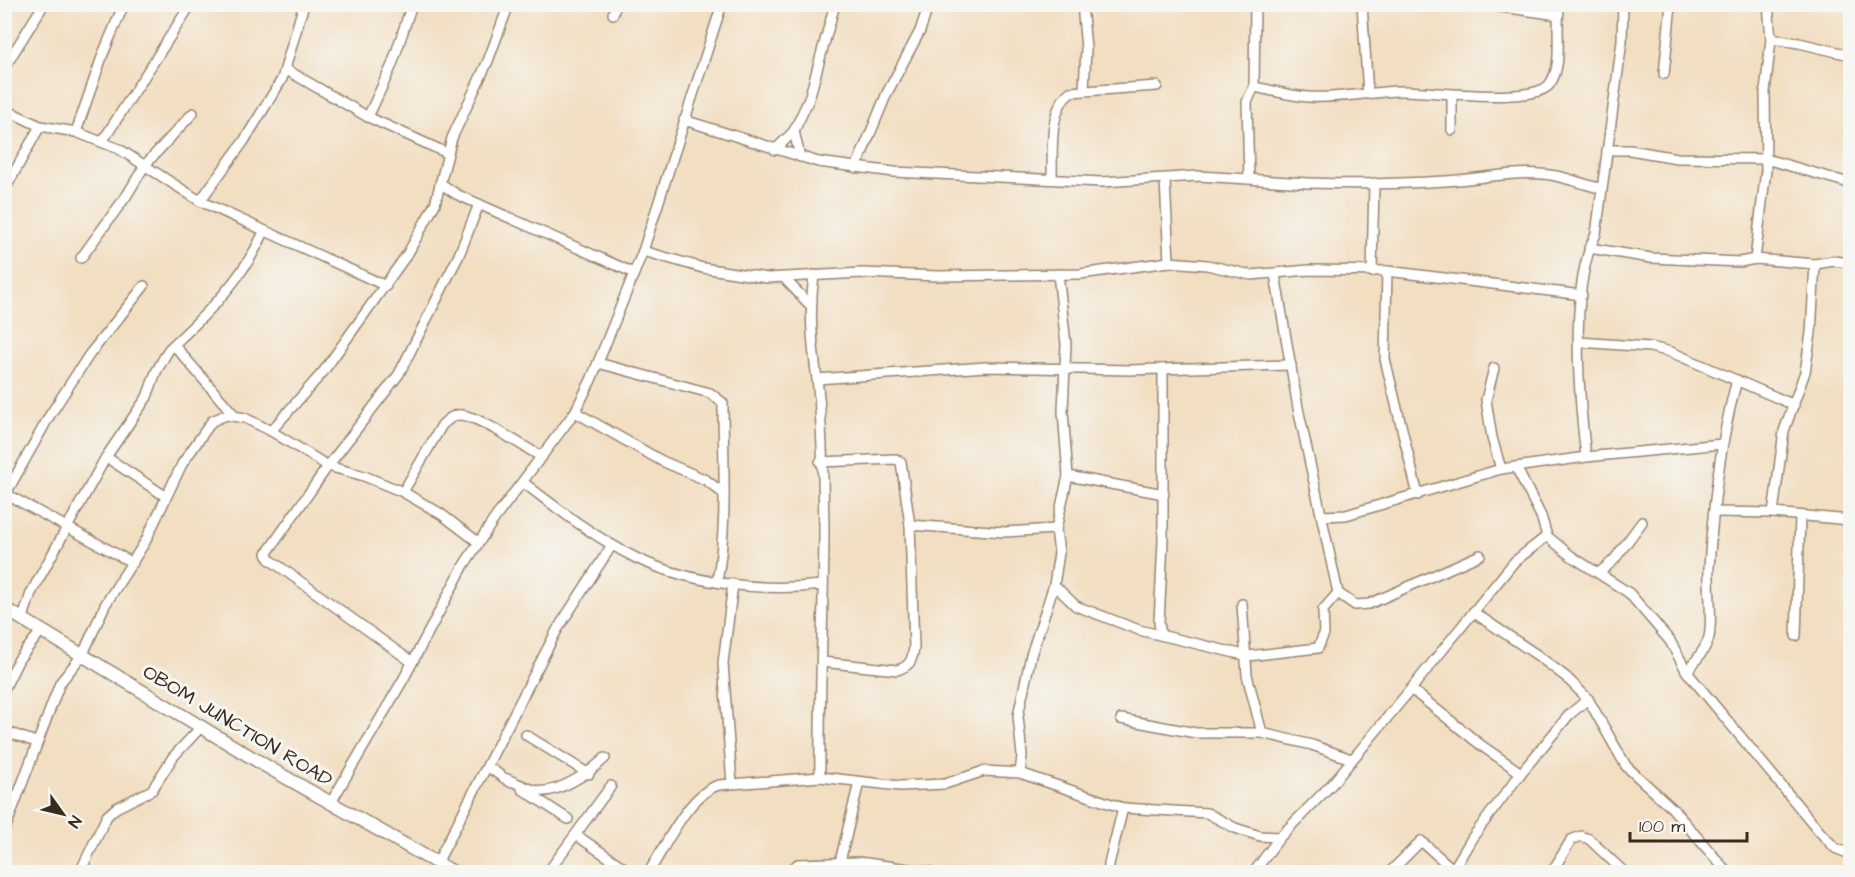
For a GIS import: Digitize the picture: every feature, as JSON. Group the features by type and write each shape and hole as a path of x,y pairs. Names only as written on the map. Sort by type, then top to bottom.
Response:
{"main road":[{"name":"OBOM JUNCTION ROAD","path":"4,608 334,806 445,869"}],"street":[{"path":"4,68 44,4"},
{"path":"76,132 103,54 124,4"},
{"path":"102,142 191,4"},
{"path":"200,201 244,141 274,94 285,69 304,4"},
{"path":"368,117 392,65 412,4"},
{"path":"271,431 323,372 408,254 435,204 447,153 509,4"},
{"path":"612,14 616,4"},
{"path":"334,806 333,799 478,542 575,412 598,363 643,251 723,4"},
{"path":"775,150 794,131 809,99 835,4"},
{"path":"856,168 887,93 920,31 929,6 1026,4"},
{"path":"1082,4 1086,49 1084,90"},
{"path":"1249,179 1247,102 1254,87 1255,4"},
{"path":"1362,4 1368,94"},
{"path":"1481,4 1558,15"},
{"path":"1254,87 1306,97 1400,91 1452,95 1515,94 1544,89 1556,71 1560,4"},
{"path":"1586,457 1581,418 1579,342 1581,295 1588,248 1596,234 1600,188 1622,41 1623,4"},
{"path":"1664,74 1671,4"},
{"path":"1755,259 1764,199 1766,159 1765,92 1771,39 1767,5"},
{"path":"1771,39 1851,55"},
{"path":"285,69 368,117 447,153"},
{"path":"1052,178 1058,108 1062,99 1070,92 1084,90 1157,86"},
{"path":"1452,95 1452,130"},
{"path":"4,109 40,126 76,132 102,142 145,165 200,201 386,286"},
{"path":"81,258 127,195 145,165 193,113"},
{"path":"684,120 800,157 856,168 894,172 1102,182 1165,180 1198,176 1374,183 1447,182 1503,174 1557,176 1600,188"},
{"path":"4,191 40,126"},
{"path":"794,131 800,157"},
{"path":"1607,150 1630,150 1677,158 1766,159 1850,181"},
{"path":"1165,180 1169,262"},
{"path":"440,183 456,194 634,273"},
{"path":"1372,272 1374,183"},
{"path":"435,204 456,194"},
{"path":"412,662 269,559 269,548 328,466 399,374 454,265 479,204"},
{"path":"23,618 32,592 106,457 143,404 162,360 174,345 232,288 254,254 264,232"},
{"path":"1588,248 1651,258 1740,262 1755,259 1815,264 1834,261 1851,263"},
{"path":"643,251 731,274 784,278 814,275 1059,274 1117,271 1169,262 1207,265 1251,275 1309,270 1387,272 1581,295"},
{"path":"1773,513 1784,431 1805,372 1811,333 1815,264"},
{"path":"1387,272 1385,359 1418,495"},
{"path":"1020,773 1022,756 1018,716 1034,645 1054,585 1059,553 1056,529 1068,476 1063,411 1067,367 1059,274"},
{"path":"1275,274 1291,365 1338,593 1355,605 1369,604 1480,555"},
{"path":"814,275 809,304 813,362 817,379 824,526 820,777"},
{"path":"784,278 809,304"},
{"path":"133,563 5,495 88,355 144,286"},
{"path":"1579,342 1661,349 1700,363 1794,405"},
{"path":"174,345 235,416"},
{"path":"598,363 679,384 718,397 723,403 723,548 717,582"},
{"path":"817,379 909,371 1067,367 1163,369 1291,365"},
{"path":"1494,368 1486,400 1492,438 1501,469"},
{"path":"1161,635 1159,622 1164,495 1163,369"},
{"path":"1687,672 1704,649 1709,637 1708,589 1722,444 1737,380"},
{"path":"575,412 662,461 706,480 724,494"},
{"path":"4,832 60,683 83,654 105,605 133,563 165,496 193,447 212,421 226,415 235,416 271,431 328,466 364,476 403,492 441,514 478,542"},
{"path":"403,492 442,425 452,416 462,415 475,419 542,457"},
{"path":"1322,516 1346,515 1501,469 1586,457 1722,444"},
{"path":"106,457 165,496"},
{"path":"820,462 896,459 902,462 910,525 914,648 912,661 907,667 897,670 822,662"},
{"path":"1516,467 1527,486 1546,536 1557,546 1629,593 1670,642 1687,672 1819,831 1835,848 1851,854"},
{"path":"706,480 723,476"},
{"path":"1068,476 1164,495"},
{"path":"524,483 612,545 667,570 733,584 784,587 822,585"},
{"path":"1715,512 1773,513 1851,520"},
{"path":"1796,636 1800,517"},
{"path":"1599,573 1614,560 1642,522"},
{"path":"910,525 1004,532 1056,529"},
{"path":"1254,873 1280,837 1332,784 1412,689 1514,562 1546,536"},
{"path":"445,869 488,767 557,630 612,545"},
{"path":"732,784 723,663 733,584"},
{"path":"1054,585 1076,606 1161,635 1248,656 1318,648 1324,634 1323,610 1338,593"},
{"path":"1242,604 1248,656 1247,675 1262,733"},
{"path":"1473,612 1538,655 1566,677 1588,699 1626,766 1673,809 1727,873"},
{"path":"4,689 19,659 42,630"},
{"path":"1412,689 1482,746 1521,772"},
{"path":"1390,873 1421,841 1455,871 1472,838 1521,772 1569,715 1588,699"},
{"path":"1121,720 1196,733 1262,733 1312,745 1351,759"},
{"path":"80,873 107,816 116,808 152,790 173,757 202,726"},
{"path":"4,731 36,742"},
{"path":"526,735 589,774"},
{"path":"507,779 544,791 589,774 605,758"},
{"path":"488,767 568,819"},
{"path":"650,872 700,794 708,788 820,777 900,786 945,784 984,771 1020,773 1123,808 1207,813 1235,828 1260,836 1280,837"},
{"path":"840,862 859,782"},
{"path":"548,873 611,786"},
{"path":"1109,873 1109,864 1123,808"},
{"path":"576,835 630,873"},
{"path":"1552,873 1571,840 1581,836 1589,839 1624,873"},
{"path":"788,873 798,864 840,862 859,862 924,872"}]}
